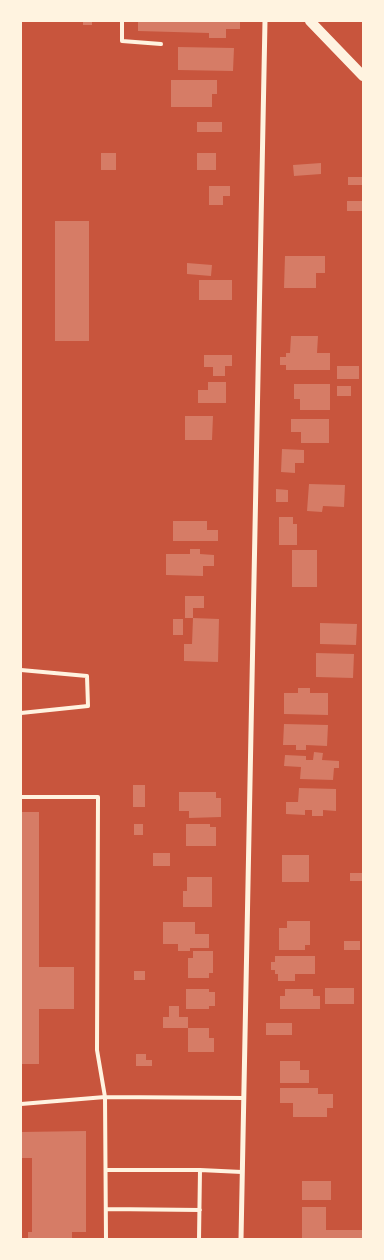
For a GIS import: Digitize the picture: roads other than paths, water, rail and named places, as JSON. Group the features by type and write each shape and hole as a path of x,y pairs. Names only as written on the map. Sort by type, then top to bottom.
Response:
{"main road":[{"path":"310,21 363,76"}],"street":[{"path":"241,1239 265,21"}],"lane":[{"path":"122,21 122,41 161,44"},
{"path":"21,670 87,676 88,706 21,713"},
{"path":"21,797 98,797 97,1050 105,1097 106,1239"},
{"path":"21,1104 105,1097 244,1098"},
{"path":"106,1170 242,1172"},
{"path":"200,1170 200,1239"},
{"path":"107,1209 200,1210"}]}
